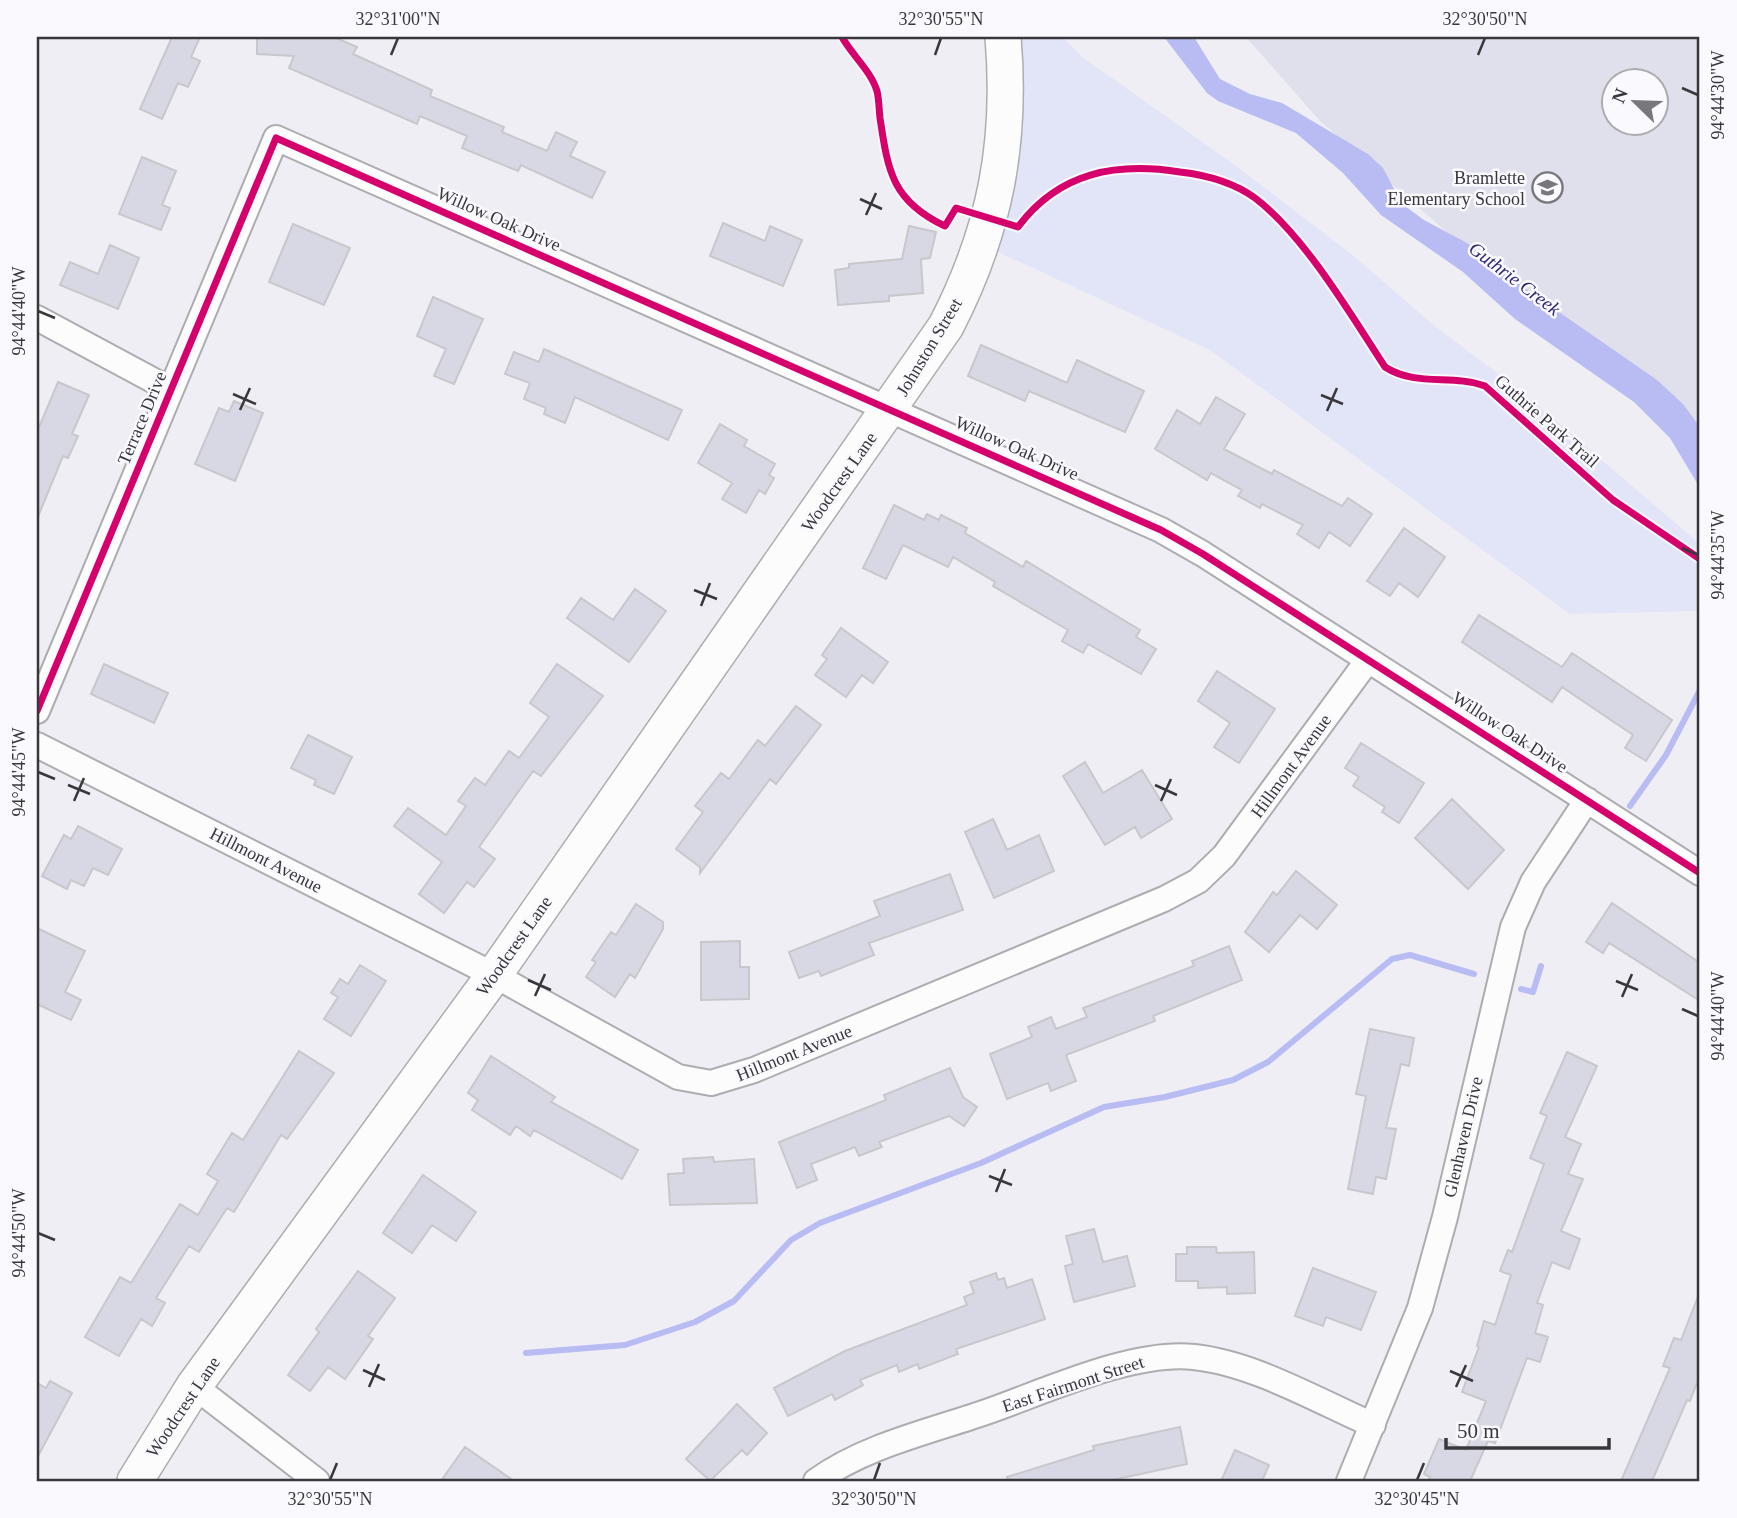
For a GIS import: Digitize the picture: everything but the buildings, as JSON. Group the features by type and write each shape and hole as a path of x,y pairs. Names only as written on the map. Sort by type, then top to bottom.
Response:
{"street":[{"name":"Johnston Street","path":"890,410 946,326 982,240 1004,152 1007,104 1003,37"},
{"name":"Willow Oak Drive","path":"276,138 1161,530 1203,554 1700,873"},
{"name":"Terrace Drive","path":"37,711 276,138"},
{"path":"37,318 171,390"},
{"name":"Woodcrest Lane","path":"135,1481 194,1386 494,975 890,410"},
{"name":"Hillmont Avenue","path":"37,745 494,975 678,1077 702,1083 740,1076 1164,899 1198,881 1240,836 1367,660"},
{"name":"Glenhaven Drive","path":"1349,1481 1412,1329 1433,1263 1513,927 1533,882 1587,800"},
{"name":"East Fairmont Street","path":"816,1481 851,1461 887,1446 1103,1371 1163,1357 1192,1356 1231,1364 1373,1424"},
{"path":"194,1386 317,1481"}],"shaded area":[{"path":"1021,37 1063,37 1082,57 1232,163 1350,253 1436,327 1521,391 1700,544 1700,611 1570,614 1210,350 996,251 1010,197 1019,145"},
{"name":"Bramlette Elementary School","path":"1246,37 1700,37 1700,438 1531,306 1320,121"}],"water":[{"path":"1164,37 1194,37 1220,79 1250,94 1282,103 1368,154 1383,168 1402,204 1424,220 1467,243 1520,285 1657,380 1683,404 1700,427 1700,488 1670,438 1634,402 1515,319 1463,272 1381,215 1343,173 1296,133 1218,101 1207,93"}],"waterway":[{"path":"1630,806 1666,755 1700,690"},
{"path":"526,1353 625,1345 695,1322 734,1301 791,1240 820,1223 981,1163 1104,1107 1165,1097 1233,1080 1268,1062 1392,959 1410,955 1474,974"},
{"path":"1521,989 1533,992 1541,966"}],"cycle path":[{"name":"Guthrie Park Trail","path":"842,37 877,91 886,154 896,182 903,195 927,216 945,226 956,208 1018,227 1034,208 1070,183 1090,175 1133,169 1190,173 1238,188 1255,198 1273,214 1309,254 1385,367 1409,377 1485,386 1613,500 1700,559"},
{"path":"37,711 276,138 1161,530 1203,554 1700,873"}],"place":[{"name":"Bramlette Elementary School","path":"1548,188"}],"water label":[{"name":"Guthrie Creek","path":"1515,278"}]}
